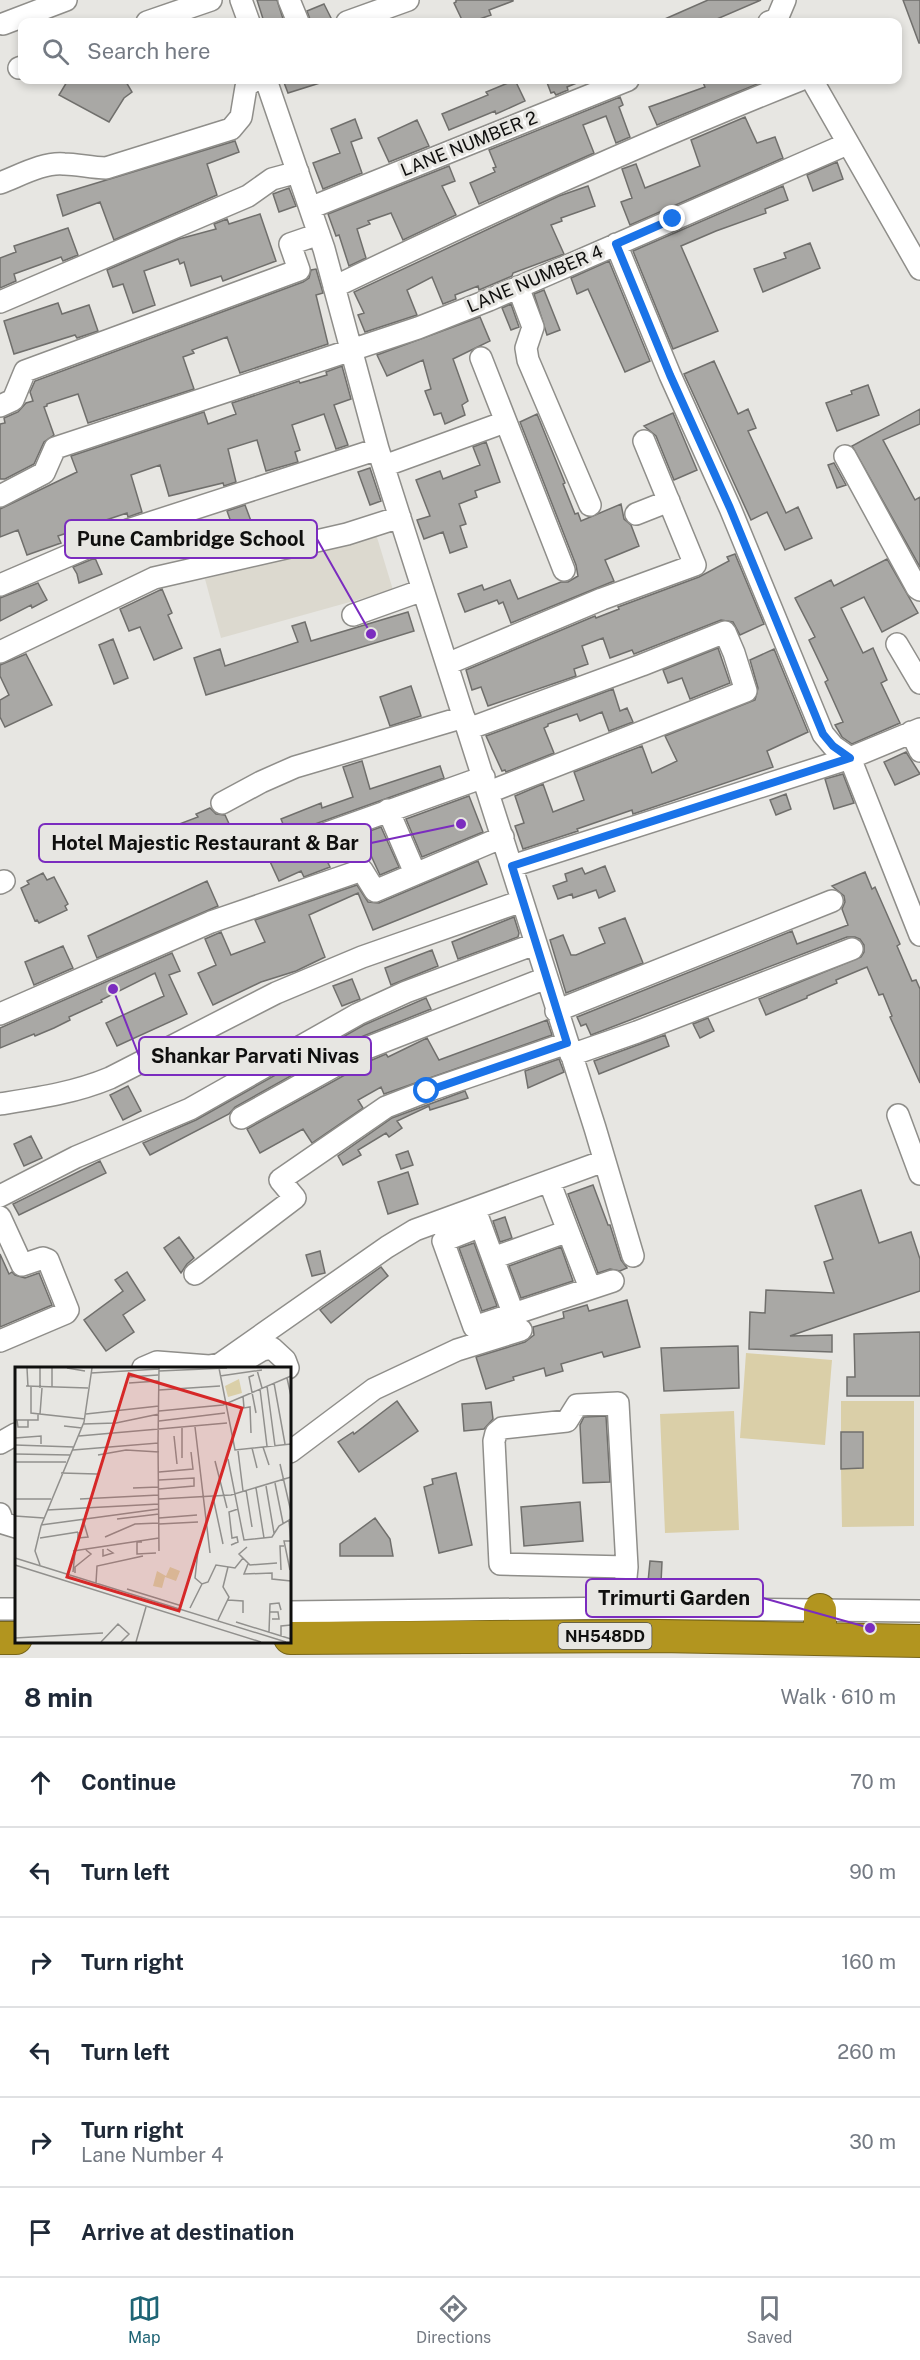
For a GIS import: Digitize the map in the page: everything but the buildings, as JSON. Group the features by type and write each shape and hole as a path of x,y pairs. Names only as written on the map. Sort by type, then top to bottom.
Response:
{"highway":[{"name":"NH548DD","path":"291,1638 659,1636 820,1624 920,1641"}],"street":[{"path":"19,18 66,0"},
{"path":"159,18 211,0"},
{"path":"241,0 248,18"},
{"path":"290,0 297,18"},
{"path":"379,17 408,0"},
{"path":"777,18 785,0"},
{"path":"785,0 792,18"},
{"path":"3,24 18,18"},
{"path":"0,183 50,165 106,168 231,129 241,117 246,87 249,84"},
{"path":"267,84 319,234 381,458 512,866 633,1256"},
{"name":"LANE NUMBER 2","path":"310,208 618,84"},
{"path":"334,286 478,218 666,134 790,84"},
{"path":"814,84 920,269"},
{"name":"LANE NUMBER 4","path":"0,495 45,473 55,448 418,328 847,144"},
{"path":"0,302 248,196 272,179 298,172"},
{"path":"0,406 13,400 25,371 299,270 290,244 319,234"},
{"path":"616,244 670,375 730,508 823,734 833,746 850,758 920,935"},
{"path":"518,287 533,327 526,348 528,360 590,505"},
{"path":"0,316 0,321"},
{"path":"481,358 564,570"},
{"path":"0,585 128,530 506,422"},
{"path":"447,664 602,598 695,565 644,441"},
{"path":"845,456 920,590"},
{"path":"636,514 669,501"},
{"path":"0,652 154,578 347,534 400,517"},
{"path":"353,615 423,590"},
{"path":"222,803 295,767 466,723 642,665 725,632 735,654 746,692 486,785 388,810 288,847"},
{"path":"897,644 920,683"},
{"path":"512,866 917,737"},
{"path":"388,810 416,873"},
{"path":"0,1014 211,922 362,870 375,891 502,837"},
{"path":"0,1104 70,1092 90,1086 276,993 362,957 522,901"},
{"path":"556,1011 832,901"},
{"path":"0,1196 76,1157 190,1109 358,1014 406,992 535,944"},
{"path":"195,1274 295,1198 280,1180 387,1107 427,1091 569,1049 637,1032 852,949"},
{"path":"240,1118 367,1048 546,978"},
{"path":"898,1115 919,1172"},
{"path":"517,1322 474,1327 442,1241 478,1217 549,1181 604,1161"},
{"path":"549,1181 590,1288"},
{"path":"478,1217 517,1322"},
{"path":"146,1367 157,1362 209,1367 220,1364 387,1247 415,1230 478,1217"},
{"path":"0,1218 5,1244 22,1264 43,1258 48,1260 68,1310 66,1313 0,1341"},
{"path":"493,1258 568,1231"},
{"path":"291,1451 374,1389 590,1288 613,1281"},
{"path":"232,1367 262,1350 272,1348 285,1360 288,1367"},
{"path":"623,1608 627,1567 618,1403 577,1405 567,1421 502,1428 496,1433 494,1441 500,1564 627,1567"},
{"path":"0,1443 15,1435"},
{"path":"0,1456 15,1448"},
{"path":"0,1514 3,1523 15,1527"},
{"path":"291,1612 623,1608 820,1624 920,1611"}],"shaded area":[{"path":"376,534 393,590 221,638 205,579"},
{"path":"746,1353 832,1360 825,1445 740,1438"},
{"path":"841,1401 914,1401 914,1526 842,1527 841,1469 863,1468 863,1432 841,1432"},
{"path":"734,1411 739,1530 665,1533 660,1414"}],"place":[{"name":"Pune Cambridge School","path":"371,634"},
{"name":"Hotel Majestic Restaurant & Bar","path":"461,824"},
{"name":"Shankar Parvati Nivas","path":"113,989"},
{"name":"Trimurti Garden","path":"870,1628"}],"route":[{"path":"427,1091 567,1043 512,866 850,758 833,746 823,734 730,508 670,375 616,244 673,219"}]}
